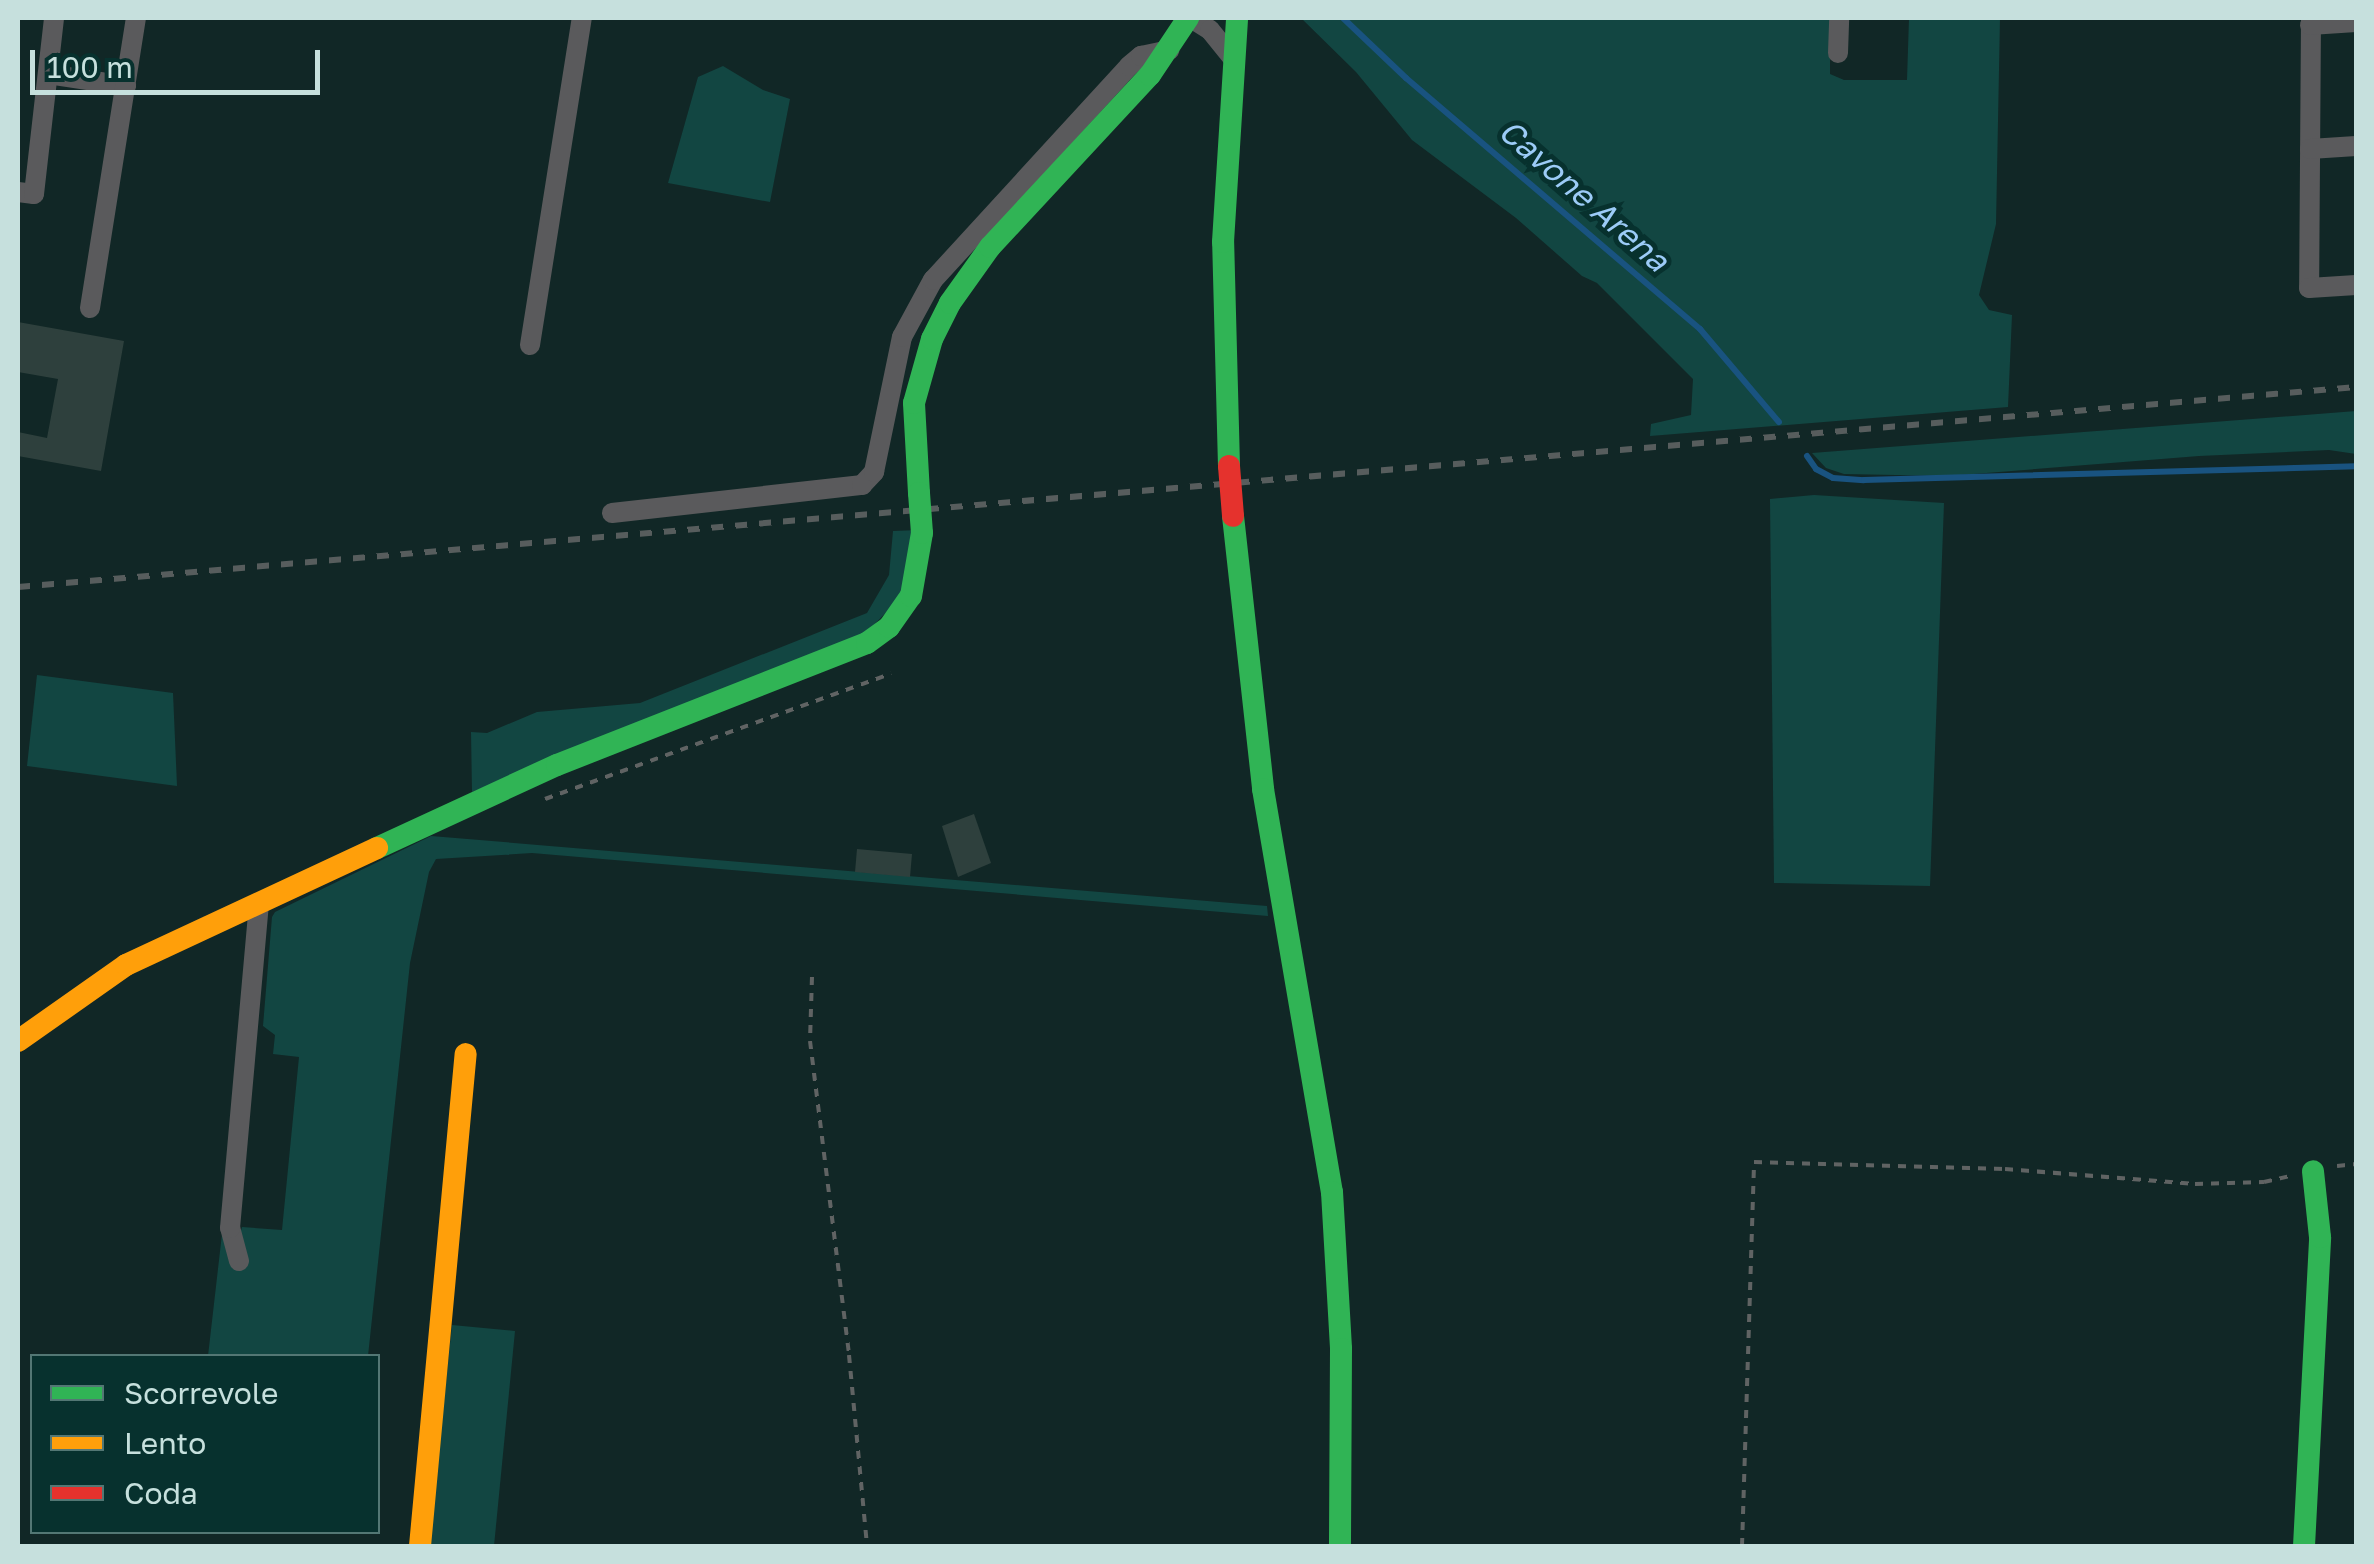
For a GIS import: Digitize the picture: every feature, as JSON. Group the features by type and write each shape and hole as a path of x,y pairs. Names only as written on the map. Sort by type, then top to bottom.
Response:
{"street":[{"path":"18,192 34,194 54,18"},
{"path":"90,308 136,18"},
{"path":"530,345 582,18"},
{"path":"18,1041 126,966 557,765 867,643 890,626 911,596 922,533 914,403 932,338 950,303 990,247 1169,50 1190,18 1210,30 1232,57"},
{"path":"1236,18 1223,242 1229,466 1262,789 1332,1192 1341,1348 1340,1546"},
{"path":"1838,54 1839,18"},
{"path":"2356,22 2310,21 2309,288 2356,284"},
{"path":"612,513 862,486 874,472 891,372 902,337 933,280 1129,66 1141,56 1169,50"},
{"path":"48,74 126,86"},
{"path":"2310,150 2356,146"},
{"path":"239,1260 230,1228 260,903"},
{"path":"420,1546 466,1054"},
{"path":"2304,1546 2320,1237 2313,1171"}],"path":[{"path":"540,800 891,674"},
{"path":"812,977 810,1041 849,1355 866,1546"},
{"path":"1742,1546 1754,1162 2005,1169 2195,1184 2264,1182 2356,1164"}],"green space":[{"path":"1301,18 1830,18 1830,74 1844,80 1907,80 1909,18 2000,18 1996,224 1979,295 1989,310 2012,315 2008,407 1650,436 1651,424 1691,415 1693,379 1597,283 1582,276 1516,218 1412,140 1356,72"},
{"path":"723,66 763,90 790,99 770,202 668,183 698,77"},
{"path":"2356,411 2356,454 2329,450 2199,456 1948,476 1844,474 1826,468 1812,453"},
{"path":"1814,495 1944,503 1930,886 1774,883 1770,499"},
{"path":"919,530 907,591 861,638 472,792 471,732 487,733 537,712 640,703 867,613 889,575 893,531"},
{"path":"37,675 173,693 177,786 27,766"},
{"path":"431,836 1267,906 1268,916 532,853 436,859 429,872 410,963 368,1354 208,1354 222,1234 240,1234 242,1227 282,1230 299,1057 273,1054 275,1035 263,1026 275,912"},
{"path":"452,1325 515,1331 494,1546 429,1546"}],"building":[{"path":"18,322 124,341 101,471 18,456 18,432 47,438 58,379 18,372"},
{"path":"974,814 991,863 958,877 942,826"},
{"path":"857,849 912,854 910,877 855,872"}],"waterway":[{"name":"Cavone Arena","path":"1343,18 1406,78 1700,329 1779,422"},
{"name":"Cavone Arena","path":"1807,456 1816,469 1833,478 1864,480 2356,466"}],"railway":[{"path":"18,587 2356,387"}],"traffic: fast":[{"path":"919,493 914,403 932,339 950,303 990,247 1150,75 1188,18"},
{"path":"1229,466 1223,242 1237,18"},
{"path":"919,493 922,533"},
{"path":"1233,516 1263,789 1332,1192 1341,1349 1340,1546"},
{"path":"377,848 557,765 867,643 889,627 911,596 922,533"},
{"path":"2304,1546 2320,1237 2313,1171"}],"traffic: slow":[{"path":"18,1041 126,965 377,848"},
{"path":"420,1546 466,1054"}],"traffic: jam":[{"path":"1229,466 1233,516"}]}
